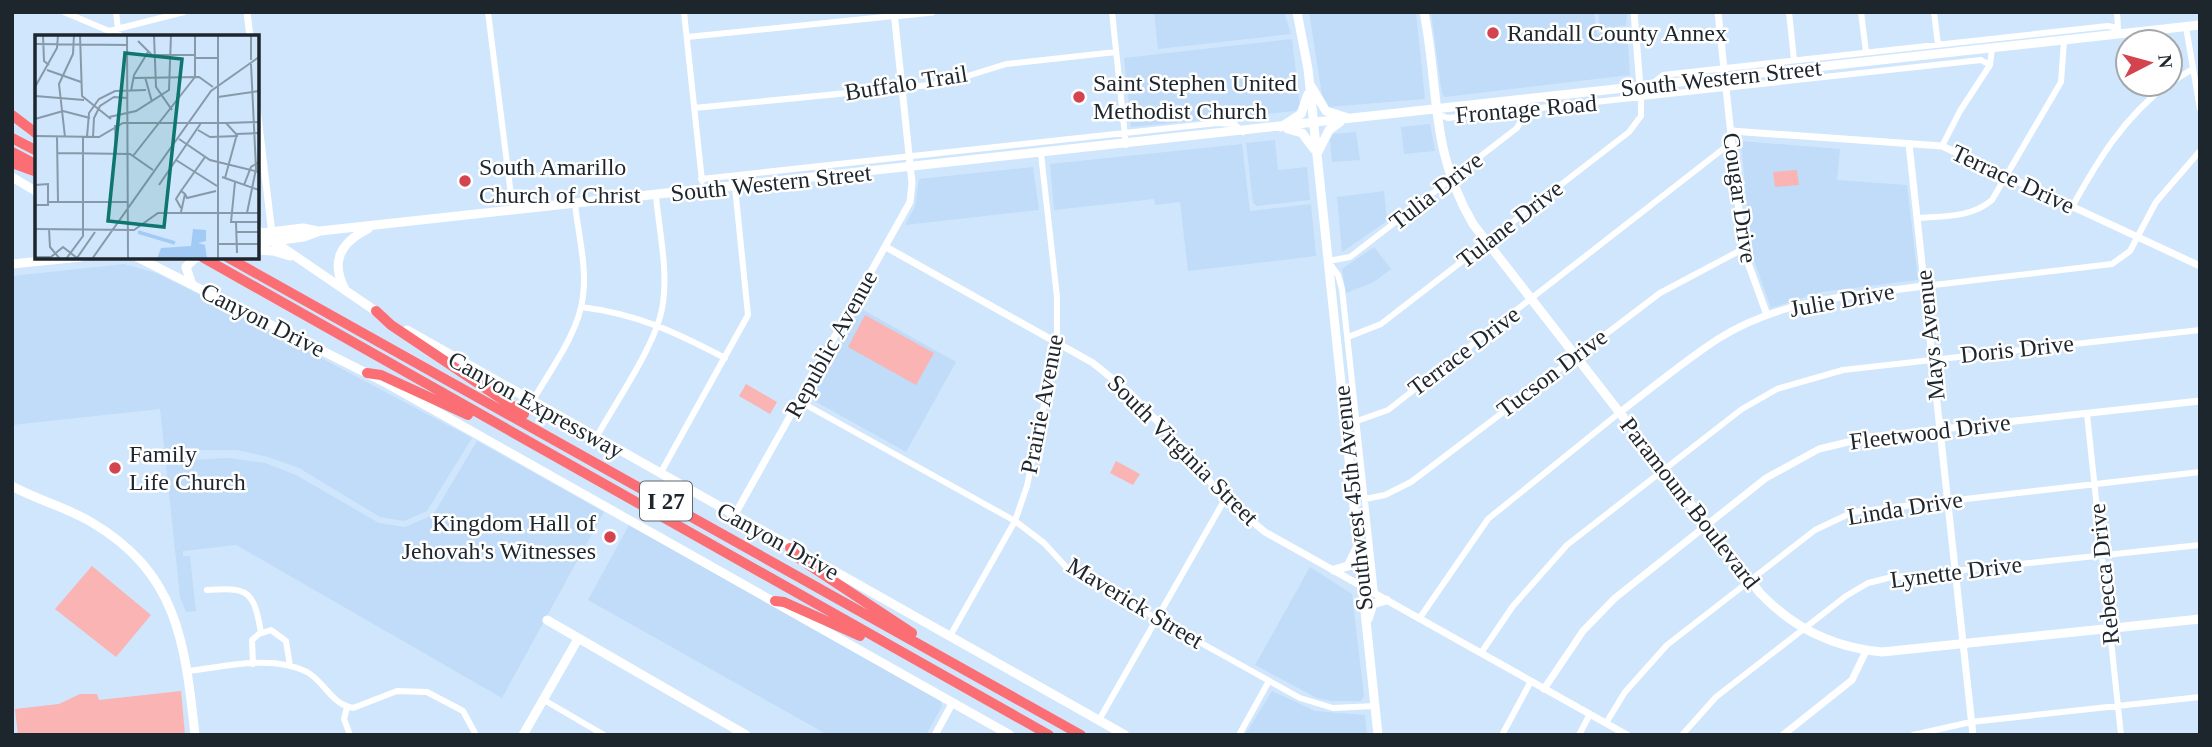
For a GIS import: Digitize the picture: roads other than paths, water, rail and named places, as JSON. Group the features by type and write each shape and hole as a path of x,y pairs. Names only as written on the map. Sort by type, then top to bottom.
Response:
{"highway":[{"path":"12,115 35,132"},
{"path":"12,138 35,150"},
{"path":"12,152 35,164"},
{"path":"12,163 35,171"},
{"name":"Canyon Expressway","path":"206,259 1049,735"},
{"name":"Canyon Expressway","path":"230,259 556,439 1081,735"},
{"path":"376,311 391,325 550,431 556,439"},
{"path":"368,373 381,375 485,423 502,426"},
{"path":"790,548 800,559 970,668 975,675"},
{"path":"775,601 784,602 886,648 901,651"}],"main road":[{"name":"Southwest 45th Avenue","path":"1297,12 1310,86 1378,735"},
{"name":"Paramount Boulevard","path":"1424,12 1440,145 1450,180 1467,215 1750,580 1780,613 1835,643 1866,651 1903,652 2200,619"},
{"name":"South Western Street","path":"2169,28 2200,25"},
{"name":"South Western Street","path":"265,234 304,237 320,231 1348,119 1521,105 1938,49 1992,48 2064,41 2114,32"},
{"path":"1310,86 1326,111 1348,119"},
{"path":"1280,127 1301,114 1310,86"},
{"path":"12,115 35,127"},
{"path":"1280,127 1302,133 1317,153 1329,130 1348,119"},
{"path":"12,177 35,191"},
{"path":"347,292 340,273 341,252 352,237 375,226"},
{"name":"Canyon Drive","path":"265,234 376,311 532,402 1125,735"},
{"path":"259,250 282,253 313,269"},
{"path":"12,264 50,259"},
{"name":"Canyon Drive","path":"142,259 368,373 1010,735"},
{"path":"192,285 186,267 194,259"},
{"path":"12,486 104,530 144,566 175,619 188,671 195,735"},
{"path":"1334,570 1352,562 1358,543"},
{"path":"1367,624 1373,604 1386,600"},
{"path":"547,620 746,735"},
{"path":"523,735 578,639"}],"street":[{"path":"64,12 118,34 184,12"},
{"path":"116,12 118,34"},
{"path":"247,12 250,35"},
{"path":"488,12 513,211"},
{"path":"684,12 703,191"},
{"path":"687,37 932,12"},
{"path":"1112,12 1126,145"},
{"path":"1634,12 1640,87"},
{"name":"Cougar Drive","path":"1718,12 1743,249 1767,315"},
{"path":"1789,12 1794,60"},
{"path":"1861,12 1866,52"},
{"path":"1934,12 1938,49"},
{"name":"Republic Avenue","path":"734,516 910,202 910,167 894,14"},
{"path":"1725,78 1794,60 1866,52 1938,49 2108,26 2114,29"},
{"path":"2186,27 2191,70 2200,109"},
{"path":"1917,218 1976,211 1992,200 2061,82 2064,41"},
{"path":"1942,146 1960,111 1990,65 1992,48"},
{"name":"Buffalo Trail","path":"694,108 902,88 951,81 1006,64 1116,52"},
{"name":"Frontage Road","path":"1521,105 1641,98 1725,78 1981,60 1990,65"},
{"path":"2184,74 2191,70"},
{"name":"Tulane Drive","path":"1348,337 1381,324 1629,132 1641,116 1640,87"},
{"path":"2072,207 2101,154 2137,110 2151,98"},
{"name":"Tulia Drive","path":"1328,261 1350,257 1517,128 1521,105"},
{"name":"South Western Street","path":"701,179 1225,123 1234,124 1243,132"},
{"name":"Terrace Drive","path":"1731,131 1942,146 2200,266"},
{"path":"259,139 265,234"},
{"name":"Terrace Drive","path":"1357,421 1388,410 1732,142"},
{"name":"Mays Avenue","path":"1909,144 1973,735"},
{"name":"Julie Drive","path":"1419,619 1488,519 1619,413 1719,338 1767,315 1833,297 2102,267 2122,259 2130,251 2169,183 2200,151"},
{"path":"937,154 938,165"},
{"name":"Prairie Avenue","path":"950,636 1015,521 1027,486 1057,342 1057,297 1041,154"},
{"path":"797,169 798,180"},
{"path":"722,177 723,189"},
{"path":"660,474 746,321 749,308 735,187"},
{"path":"596,438 658,324 665,286 656,196"},
{"path":"532,402 573,329 581,307 583,279 575,204"},
{"name":"South Virginia Street","path":"886,247 1093,363 1130,393 1225,499 1265,532 1627,735"},
{"name":"Tucson Drive","path":"1365,499 1396,491 1411,482 1660,293 1743,249"},
{"name":"Southwest 45th Avenue","path":"1328,261 1342,285 1375,594"},
{"path":"581,307 619,312 658,324 725,358"},
{"name":"Doris Drive","path":"1481,653 1539,573 1567,545 1742,409 1777,389 1843,370 2200,330"},
{"name":"Maverick Street","path":"799,401 1015,521 1044,543 1068,569 1269,681 1317,704 1341,708 1375,706"},
{"name":"Fleetwood Drive","path":"1545,689 1583,631 1615,598 1766,478 1819,449 1869,437 2200,401"},
{"name":"Rebecca Drive","path":"2087,414 2121,735"},
{"name":"Linda Drive","path":"1606,723 1625,692 1652,660 1815,530 1853,512 1947,499 2200,472"},
{"path":"1099,720 1225,499"},
{"name":"Lynette Drive","path":"1682,735 1716,697 1807,629 1846,596 1868,583 1888,578 2200,545"},
{"path":"1360,564 1372,563"},
{"path":"207,590 234,588 247,593 256,605 261,632"},
{"path":"253,664 252,640 261,632 271,630 283,636 290,666"},
{"path":"1783,735 1852,680 1866,651"},
{"path":"188,671 253,664 290,666 317,679 334,699 347,707 367,705 397,691 427,692 463,711 476,735"},
{"path":"1239,735 1269,681"},
{"path":"1502,735 1531,681"},
{"path":"1913,735 1971,722 2200,697"},
{"path":"544,700 604,735"},
{"path":"934,735 953,702"},
{"path":"347,707 344,719 350,735"},
{"path":"1579,735 1590,714"}],"place":[{"name":"Randall County Annex","path":"1493,33"},
{"name":"Saint Stephen United Methodist Church","path":"1079,97"},
{"name":"South Amarillo Church of Christ","path":"465,181"},
{"name":"Family Life Church","path":"115,468"},
{"name":"Kingdom Hall of Jehovah's Witnesses","path":"610,537"}]}
